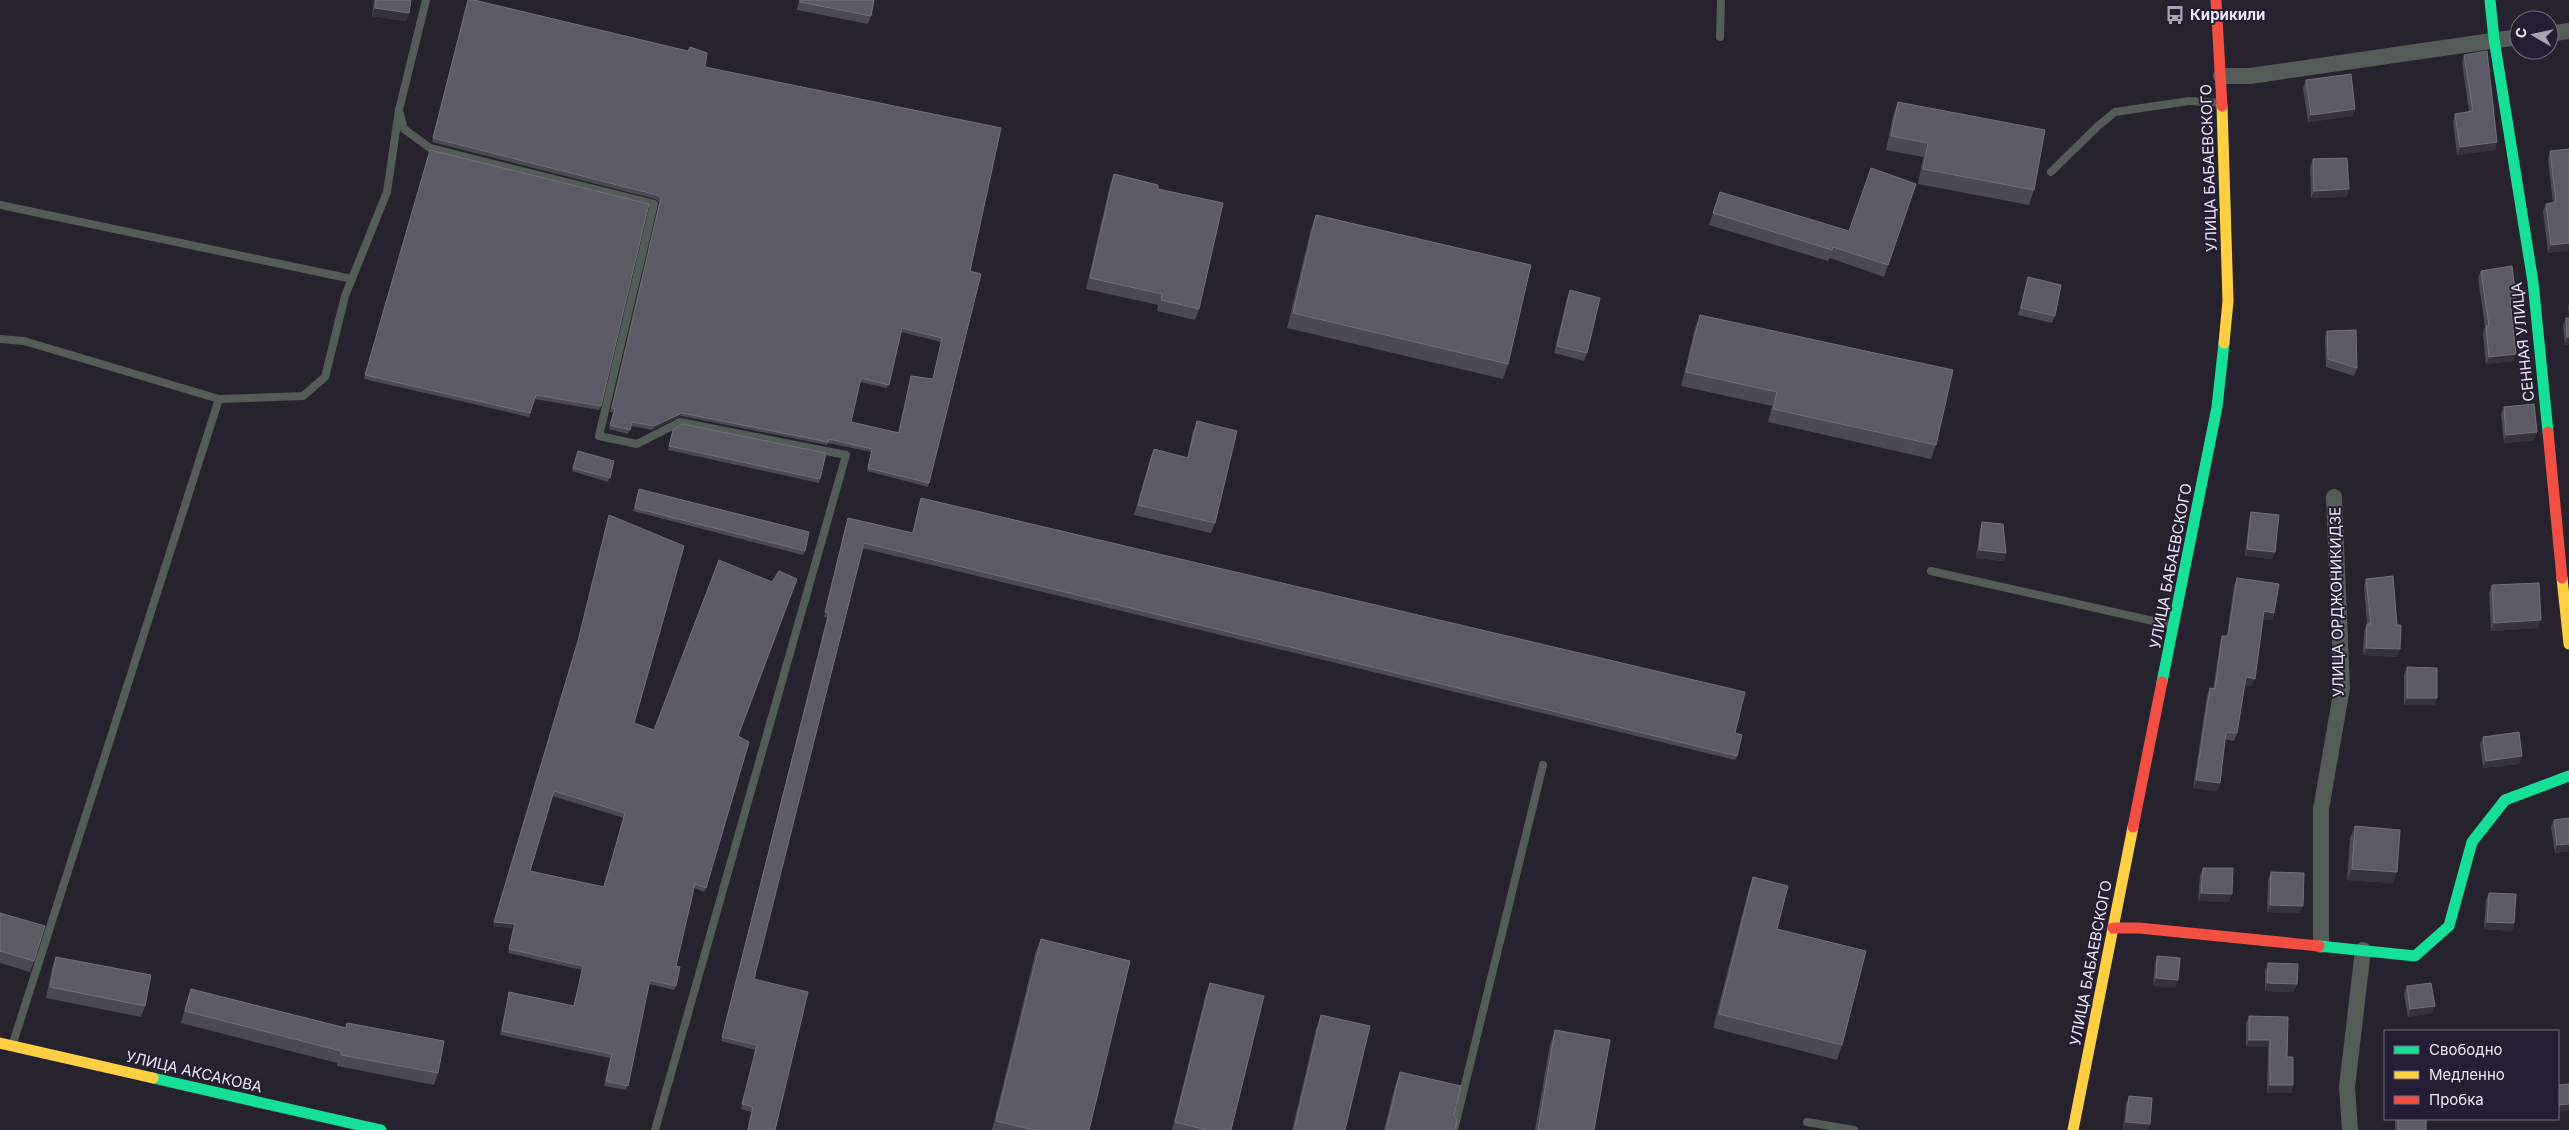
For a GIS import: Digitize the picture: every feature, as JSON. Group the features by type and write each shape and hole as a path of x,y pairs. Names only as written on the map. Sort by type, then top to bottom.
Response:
{"street":[{"name":"УЛИЦА БАБАЕВСКОГО","path":"2073,1130 2175,626 2217,407 2228,301 2221,76 2216,0"},
{"name":"СЕННАЯ УЛИЦА","path":"2490,0 2494,39 2533,282 2569,644"},
{"path":"2221,76 2250,76 2509,38"},
{"name":"УЛИЦА ОРДЖОНИКИДЗЕ","path":"2321,946 2320,809 2342,688 2334,498"},
{"path":"2113,928 2139,928 2415,956 2449,926 2472,842 2505,800 2569,776"},
{"path":"2350,1130 2347,1087 2363,950"},
{"name":"УЛИЦА АКСАКОВА","path":"0,1044 381,1130"}],"lane":[{"path":"0,339 24,340 219,399 303,396 325,377 345,296 387,192 399,110 426,0"},
{"path":"1720,37 1721,0"},
{"path":"2051,172 2115,112 2189,101 2222,104"},
{"path":"399,110 404,129 430,148 654,204 599,436 637,444 680,422 846,455 655,1130"},
{"path":"0,205 352,279"},
{"path":"12,1046 219,399"},
{"path":"1931,571 2175,626"},
{"path":"1454,1130 1543,765"},
{"path":"1807,1122 1854,1130"}],"building":[{"path":"376,0 411,0 409,13 375,8"},
{"path":"468,0 688,51 690,47 707,53 705,67 1001,128 970,271 981,274 929,483 868,468 872,449 829,439 828,442 682,413 654,426 632,422 630,430 610,425 615,409 612,408 661,198 657,195 433,138","holes":["902,328 942,338 933,379 911,376 899,433 851,422 861,378 889,385"]},
{"path":"800,0 874,0 871,16 800,2"},
{"path":"2487,51 2497,142 2460,147 2455,114 2473,111 2464,55"},
{"path":"2351,74 2355,109 2311,115 2306,80"},
{"path":"1898,102 2045,130 2034,190 1923,169 1928,143 1891,136"},
{"path":"2569,149 2569,243 2551,245 2546,204 2556,202 2550,151"},
{"path":"430,150 649,204 601,406 536,395 530,413 365,375"},
{"path":"2347,158 2349,189 2314,191 2313,159"},
{"path":"1871,168 1916,184 1888,265 1833,247 1832,250 1713,213 1720,192 1849,231"},
{"path":"1114,174 1158,185 1158,189 1223,203 1199,309 1161,300 1162,294 1090,278"},
{"path":"1316,215 1531,265 1508,364 1293,313"},
{"path":"2512,266 2516,298 2510,298 2516,354 2489,357 2486,326 2489,326 2481,271"},
{"path":"2028,277 2061,285 2055,316 2021,308"},
{"path":"1570,290 1600,298 1587,353 1557,346"},
{"path":"1700,315 1953,370 1936,445 1773,409 1777,392 1686,372"},
{"path":"2566,318 2569,318 2569,337 2567,337"},
{"path":"2356,330 2357,368 2328,359 2327,331"},
{"path":"2534,404 2537,432 2506,435 2504,407"},
{"path":"1197,421 1237,431 1215,523 1138,505 1154,449 1188,458"},
{"path":"682,424 826,453 820,479 669,446 673,430"},
{"path":"578,451 614,461 610,478 573,468"},
{"path":"639,489 809,532 805,551 635,508"},
{"path":"921,498 1745,692 1735,733 1742,735 1737,756 864,543 754,979 808,992 775,1130 748,1130 753,1107 742,1104 757,1045 722,1037 829,613 825,612 848,518 913,533"},
{"path":"2251,512 2279,515 2275,552 2247,549"},
{"path":"609,515 684,546 634,723 654,730 719,560 772,582 779,571 797,579 738,736 749,742 706,888 695,884 676,966 680,967 676,986 650,980 628,1086 606,1081 612,1054 502,1031 509,992 574,1006 583,966 509,949 515,924 494,922 578,641","holes":["554,791 625,813 604,887 530,871"]},
{"path":"1982,522 2003,524 2006,553 1979,550"},
{"path":"2393,576 2397,625 2401,625 2400,649 2366,648 2367,624 2371,624 2366,579"},
{"path":"2237,578 2279,584 2274,613 2264,611 2255,679 2246,677 2237,733 2226,732 2220,783 2196,780 2210,688 2215,689 2222,636 2228,636"},
{"path":"2539,583 2541,620 2494,623 2492,585"},
{"path":"2407,667 2437,668 2437,698 2407,698"},
{"path":"2519,732 2522,756 2486,761 2483,737"},
{"path":"2569,818 2569,844 2557,845 2554,820"},
{"path":"2355,826 2400,830 2397,872 2352,869"},
{"path":"2203,868 2233,868 2232,894 2201,893"},
{"path":"2271,872 2304,873 2303,906 2270,905"},
{"path":"1753,877 1788,886 1777,929 1866,951 1842,1045 1719,1014"},
{"path":"2489,893 2516,894 2514,923 2487,922"},
{"path":"0,913 45,926 34,961 0,951"},
{"path":"1041,939 1130,961 1089,1130 1034,1130 996,1121"},
{"path":"2157,956 2180,958 2178,980 2156,978"},
{"path":"56,957 151,975 145,1006 50,987"},
{"path":"2268,963 2298,964 2297,984 2267,983"},
{"path":"1210,983 1264,996 1231,1130 1206,1130 1175,1122"},
{"path":"2431,983 2435,1006 2410,1009 2407,986"},
{"path":"191,989 346,1028 347,1023 444,1041 438,1073 341,1055 341,1051 185,1011"},
{"path":"1321,1015 1370,1026 1345,1130 1294,1130"},
{"path":"2249,1016 2288,1017 2287,1057 2293,1057 2293,1085 2270,1085 2270,1040 2249,1040"},
{"path":"1555,1030 1610,1040 1594,1130 1538,1130"},
{"path":"1400,1072 1461,1086 1454,1115 1457,1120 1455,1130 1386,1130"},
{"path":"2569,1084 2569,1104 2559,1105 2559,1085"},
{"path":"2129,1096 2152,1098 2150,1124 2126,1122"},
{"path":"2398,1120 2426,1120 2426,1130 2398,1130"}],"traffic: fast":[{"path":"2490,0 2494,39 2533,282 2548,432"},
{"path":"2162,682 2217,407 2224,343"},
{"path":"2319,946 2415,956 2449,926 2472,842 2505,800 2569,776"},
{"path":"153,1078 381,1130"}],"traffic: slow":[{"path":"2222,106 2228,301 2224,343"},
{"path":"2562,578 2569,644"},
{"path":"2073,1130 2133,827"},
{"path":"0,1043 153,1078"}],"traffic: jam":[{"path":"2216,0 2222,106"},
{"path":"2548,432 2562,578"},
{"path":"2133,827 2162,682"},
{"path":"2113,928 2139,928 2319,946"}],"place":[{"name":"Кирикили","path":"2175,15"}]}
